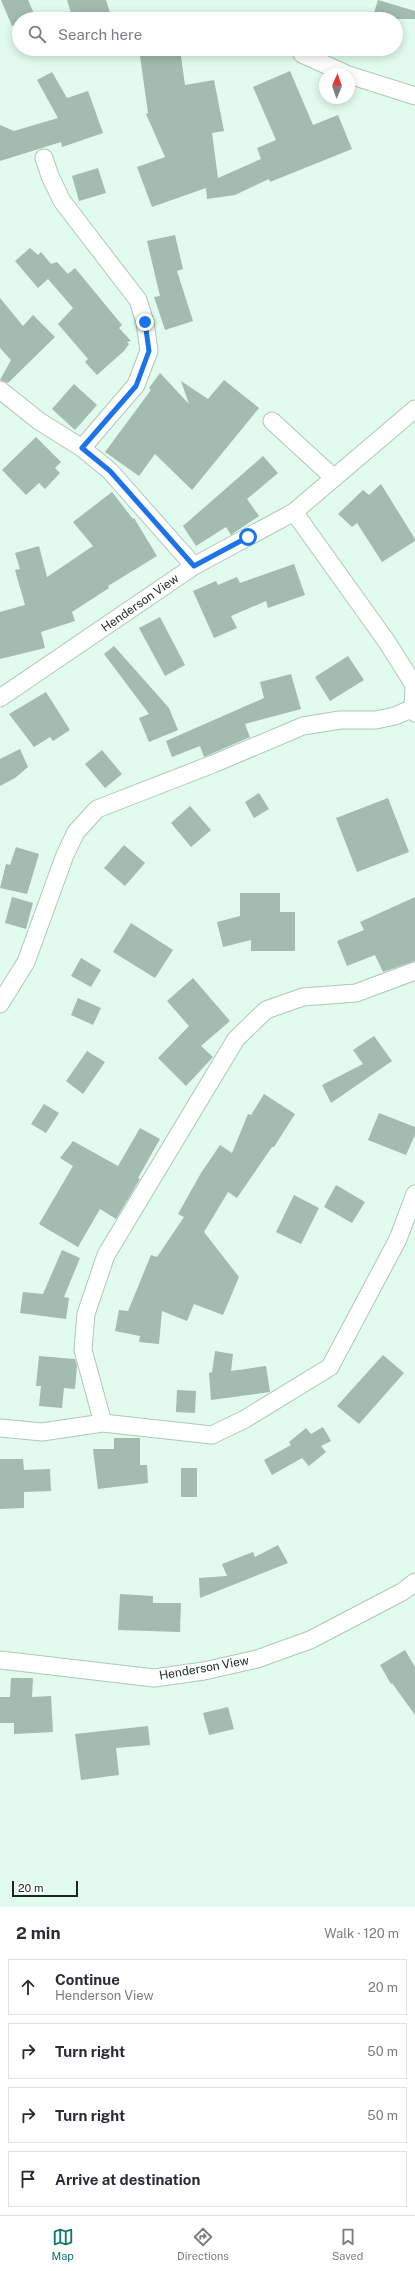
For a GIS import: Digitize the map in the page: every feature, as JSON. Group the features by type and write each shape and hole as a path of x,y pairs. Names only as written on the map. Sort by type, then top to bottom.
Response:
{"street":[{"path":"306,56 333,68"},
{"path":"355,77 415,96"},
{"path":"44,158 50,176 62,200 138,300 145,322 149,351 136,386 82,448"},
{"path":"0,390 39,421 82,448 110,471 194,566"},
{"name":"Henderson View","path":"0,698 194,566 294,512 415,409"},
{"path":"272,421 334,478"},
{"path":"0,1004 26,962 65,855 76,832 97,809 214,764 303,726 340,720 376,720 414,710 414,686 410,679 387,642 294,512"},
{"path":"103,1424 84,1350 86,1314 106,1255 236,1039 266,1010 303,997 356,993 415,971"},
{"path":"0,1428 42,1432 103,1424 212,1435 245,1419 330,1367 398,1239 415,1194"},
{"name":"Henderson View","path":"0,1660 154,1678 204,1671 257,1658 310,1640 402,1592 415,1582"}],"building":[{"path":"1,0 28,0 33,12 12,12 12,26"},
{"path":"67,0 106,0 110,12 71,12"},
{"path":"378,0 415,11 415,19 403,19 403,12 374,12"},
{"path":"140,56 181,56 185,85 214,80 224,131 212,133 218,178 261,159 257,148 276,140 253,87 290,71 313,125 338,115 352,149 270,182 269,179 235,195 207,199 206,188 152,207 137,167 165,157 146,114 148,113"},
{"path":"52,72 67,98 88,91 103,133 62,147 61,142 0,161 0,125 14,131 58,118 37,80"},
{"path":"98,168 106,193 79,201 72,176"},
{"path":"175,235 183,269 177,271 193,321 165,330 154,297 160,296 147,241"},
{"path":"30,248 38,255 41,252 51,264 57,262 68,274 75,268 122,325 119,328 131,341 127,342 129,344 124,351 97,375 85,362 88,359 58,324 73,308 48,279 38,288 15,261"},
{"path":"0,298 23,326 33,315 55,337 8,383 0,380 11,360 0,348"},
{"path":"160,373 189,404 181,381 208,399 224,380 259,408 192,490 155,454 139,476 105,452 151,390 149,388"},
{"path":"74,384 97,405 75,430 52,409"},
{"path":"36,437 61,462 55,468 60,473 45,489 39,483 26,495 2,470"},
{"path":"263,456 278,473 247,499 259,516 231,535 226,527 196,546 183,526"},
{"path":"381,484 415,539 415,541 382,562 357,523 352,527 338,514 363,490 369,495"},
{"path":"112,492 133,519 134,518 157,556 108,586 109,588 72,612 75,621 41,632 45,648 0,659 0,612 25,605 15,570 20,569 15,553 39,546 47,577 93,546 73,522"},
{"path":"294,564 305,595 268,608 266,601 231,616 237,628 214,638 193,591 216,581 218,585 237,577 240,583"},
{"path":"160,617 185,665 165,676 139,628"},
{"path":"114,646 169,708 178,730 149,742 139,718 149,714 104,654"},
{"path":"348,656 364,680 330,701 315,677"},
{"path":"291,674 301,709 245,724 250,737 204,757 200,746 172,757 166,741 264,698 260,682"},
{"path":"46,692 70,730 53,741 50,737 34,747 9,714"},
{"path":"20,749 28,767 15,778 0,786 0,759"},
{"path":"102,750 122,774 105,788 85,764"},
{"path":"259,793 269,809 254,818 245,802"},
{"path":"388,798 409,852 357,872 336,818"},
{"path":"190,806 211,830 191,847 171,823"},
{"path":"124,845 145,863 125,886 104,868"},
{"path":"16,847 39,854 27,894 0,888 6,864 10,865"},
{"path":"240,893 280,893 280,912 295,912 295,951 251,951 251,940 223,947 217,922 240,916"},
{"path":"12,897 33,903 26,929 5,923"},
{"path":"415,897 415,961 383,972 375,955 347,966 337,941 364,930 360,922"},
{"path":"131,923 173,950 155,978 113,952"},
{"path":"81,958 101,970 91,987 71,976"},
{"path":"193,978 230,1021 201,1046 213,1057 186,1086 158,1058 189,1026 167,1001"},
{"path":"78,998 101,1008 93,1025 71,1015"},
{"path":"374,1036 392,1061 331,1103 322,1085 363,1064 353,1050"},
{"path":"87,1051 105,1062 83,1094 66,1081"},
{"path":"264,1094 295,1114 274,1147 272,1147 237,1198 228,1192 204,1232 239,1277 223,1315 194,1304 187,1321 162,1311 159,1344 139,1342 140,1336 115,1331 119,1310 128,1311 151,1255 157,1257 184,1217 178,1214 201,1173 220,1145 232,1153 248,1114 251,1115"},
{"path":"44,1104 59,1113 46,1133 31,1124"},
{"path":"379,1113 415,1127 415,1135 406,1155 368,1140"},
{"path":"140,1128 160,1139 138,1178 140,1179 116,1219 100,1209 78,1247 39,1224 73,1166 60,1158 73,1141 118,1166"},
{"path":"336,1185 365,1202 352,1223 324,1207"},
{"path":"294,1195 319,1208 301,1244 276,1232"},
{"path":"62,1250 80,1258 64,1297 69,1298 66,1319 20,1313 23,1292 43,1294"},
{"path":"215,1351 233,1354 231,1371 266,1366 270,1392 211,1400 209,1373 212,1372"},
{"path":"383,1355 404,1373 359,1424 337,1406"},
{"path":"39,1356 75,1359 77,1366 75,1389 64,1388 62,1408 39,1406 41,1386 36,1386"},
{"path":"177,1390 196,1391 195,1413 176,1412"},
{"path":"323,1427 331,1441 321,1446 326,1452 309,1466 302,1458 272,1475 264,1460 291,1445 289,1442 306,1428 311,1434"},
{"path":"114,1438 140,1438 140,1465 147,1465 148,1483 98,1489 93,1449 114,1449"},
{"path":"0,1459 23,1459 24,1470 50,1469 51,1491 24,1492 24,1508 0,1509"},
{"path":"181,1468 197,1468 197,1497 181,1497"},
{"path":"278,1545 288,1563 200,1598 199,1578 227,1576 222,1564 253,1552 255,1557"},
{"path":"120,1594 153,1596 153,1603 181,1603 180,1632 118,1630"},
{"path":"405,1650 415,1667 415,1715 392,1683 391,1684 380,1665"},
{"path":"11,1678 33,1678 32,1697 51,1696 53,1732 14,1734 14,1723 0,1723 0,1697 10,1697"},
{"path":"228,1707 234,1729 209,1735 203,1713"},
{"path":"148,1726 150,1745 116,1748 119,1775 81,1780 75,1734"}],"route":[{"path":"145,322 149,351 136,386 82,448 110,471 194,566 248,537"}]}
